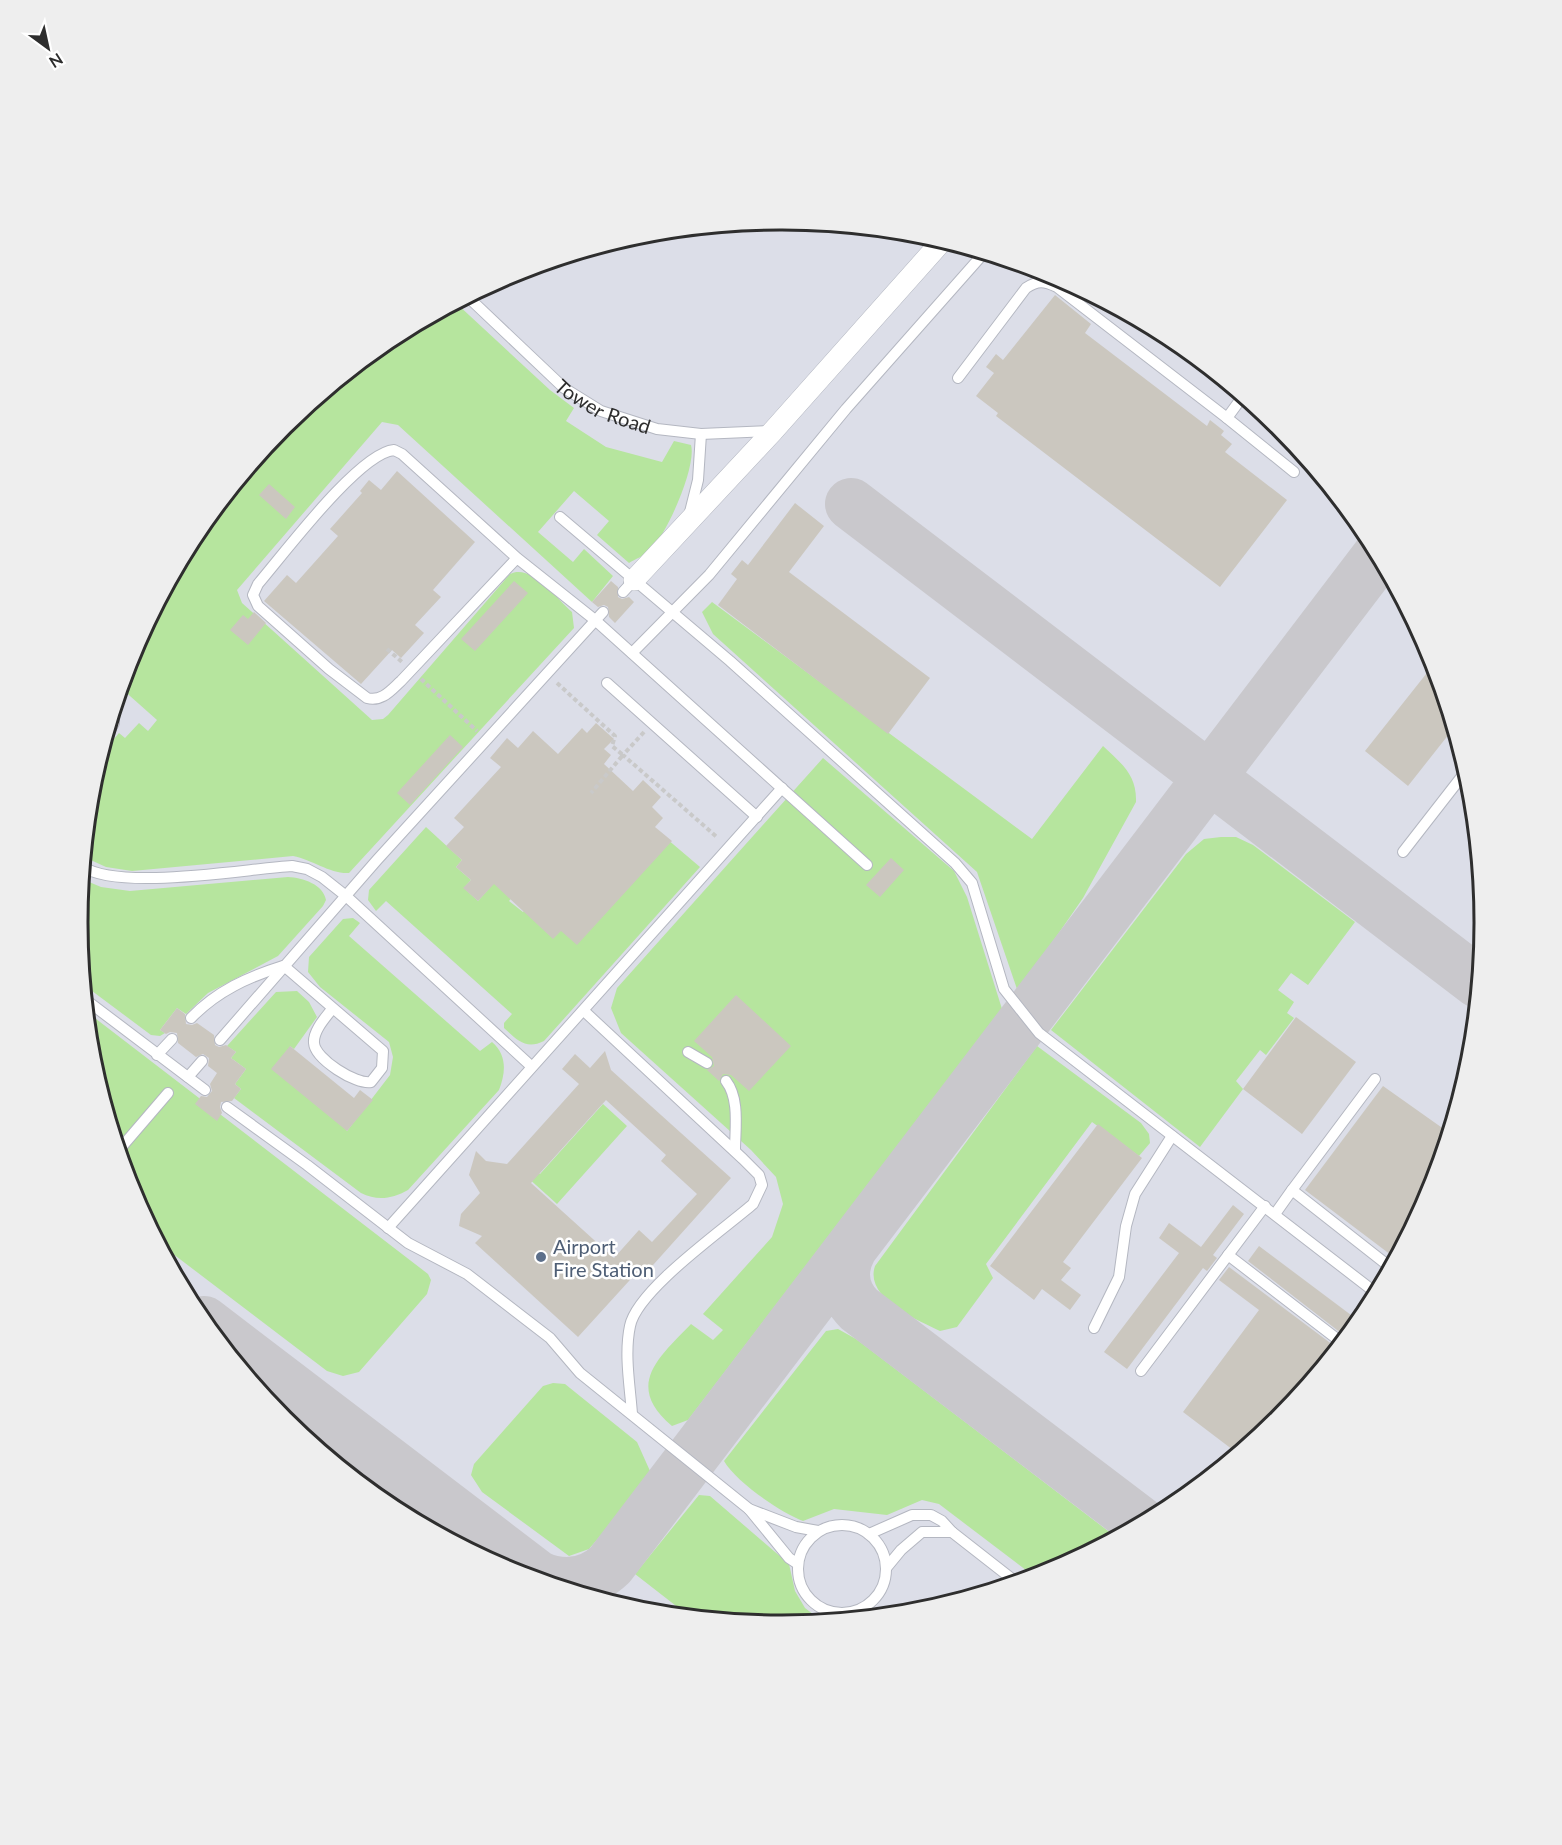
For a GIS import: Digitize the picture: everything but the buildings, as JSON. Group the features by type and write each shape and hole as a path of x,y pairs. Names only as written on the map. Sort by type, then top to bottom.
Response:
{"street":[{"path":"628,586 773,431 936,248"}],"lane":[{"path":"632,653 709,575 846,410 978,259"},
{"path":"958,378 1026,288 1038,281 1042,282"},
{"path":"1060,289 1117,331 1294,472"},
{"name":"Tower Road","path":"473,302 564,388 601,411 657,429 701,434 773,431"},
{"path":"1227,418 1238,402"},
{"path":"687,522 698,480 701,434"},
{"path":"517,558 411,670 381,698 367,698 329,669 258,606 253,595 254,590 311,520 370,459 388,451 402,454 517,558 599,616 632,653 867,865"},
{"path":"560,517 628,586 673,614 764,691 955,863 972,883 999,977 1018,1009 1044,1038 1369,1288"},
{"path":"220,1040 264,993 284,966 345,896 599,616"},
{"path":"607,683 757,817"},
{"path":"1403,852 1459,781"},
{"path":"388,1228 782,788"},
{"path":"91,870 99,874 134,879 292,866 307,869 322,877 345,896 531,1066"},
{"path":"284,966 332,1009 373,1040 383,1051 382,1068 371,1082 365,1083 346,1075 316,1050 314,1042 316,1034 332,1009"},
{"path":"191,1018 211,999 231,987 257,974 284,966"},
{"path":"93,1006 205,1090"},
{"path":"584,1011 759,1175 762,1185 753,1204 654,1288 635,1312 630,1324 628,1346 632,1414"},
{"path":"157,1055 172,1039"},
{"path":"688,1052 707,1063"},
{"path":"188,1077 202,1061"},
{"path":"1275,1214 1375,1079"},
{"path":"726,1081 732,1092 735,1109 735,1152"},
{"path":"125,1144 168,1093"},
{"path":"227,1107 408,1243 467,1274 550,1338 580,1373 749,1509 789,1558 798,1564"},
{"path":"1094,1328 1119,1277 1126,1226 1135,1194 1172,1136"},
{"path":"1292,1190 1384,1263"},
{"path":"1141,1371 1265,1206"},
{"path":"1228,1255 1335,1337"},
{"path":"749,1509 796,1527 818,1531 842,1524 854,1525 869,1534 884,1552 887,1567 886,1578 875,1599 855,1611"},
{"path":"869,1534 898,1520 923,1513 942,1521 952,1532 1009,1576"},
{"path":"818,1531 804,1545 798,1564 800,1583 809,1599 825,1610 835,1613"},
{"path":"887,1567 906,1545 922,1532 952,1532"}],"path":[{"path":"387,649 487,740"},
{"path":"548,674 615,736 612,746 729,848"},
{"path":"591,793 652,722"}],"shaded area":[{"path":"736,231 826,231 871,236 916,243 1004,267 1087,301 1127,323 1203,373 1238,402 1302,466 1330,501 1381,576 1402,616 1421,657 1450,743 1468,832 1474,922 1468,1013 1450,1102 1437,1145 1421,1188 1381,1269 1357,1307 1302,1379 1238,1443 1203,1472 1166,1498 1087,1544 1004,1578 960,1591 916,1602 826,1614 736,1614 691,1609 646,1602 558,1578 475,1544 435,1522 359,1472 324,1443 260,1379 232,1344 181,1269 160,1229 141,1188 112,1102 94,1013 90,968 88,922 94,832 112,743 125,700 141,657 181,576 205,538 260,466 324,402 359,373 396,347 475,301 558,267 602,254 646,243"}],"green space":[{"path":"462,308 550,390 574,408 566,421 606,447 662,462 674,441 691,445 692,455 679,501 664,531 647,553 629,563 597,535 609,521 574,491 538,532 573,562 584,549 613,576 592,602 398,425 382,422 237,590 242,603 372,720 383,719 388,715 510,574 526,573 535,578 572,612 574,628 349,873 335,871 293,856 132,871 106,867 91,860 102,787 113,740 119,733 125,738 139,723 148,731 157,720 127,694 141,657 181,576 232,501 260,466 324,402 396,347"},
{"path":"712,602 1032,839 1103,746 1127,771 1134,784 1136,802 1083,898 1018,992 977,872 713,634 702,612"},
{"path":"823,758 954,871 967,897 1002,1009 688,1420 672,1426 658,1412 650,1398 648,1385 651,1373 667,1349 691,1324 713,1340 723,1330 703,1314 772,1237 783,1204 776,1177 751,1150 621,1033 611,1008 617,988"},
{"path":"426,827 462,860 456,867 471,880 464,888 478,901 538,832 555,848 509,901 523,912 531,903 667,839 700,867 544,1041 538,1044 527,1044 518,1040 504,1028 504,1023 512,1014 386,901 376,911 368,900 369,890"},
{"path":"1236,837 1253,845 1355,922 1308,985 1291,973 1278,990 1294,1002 1287,1013 1294,1018 1266,1055 1260,1050 1236,1081 1243,1089 1200,1147 1051,1030 1186,854 1204,839"},
{"path":"288,877 306,880 317,886 326,900 278,956 208,993 186,1014 177,1008 160,1030 165,1033 160,1036 151,1035 92,991 88,922 90,882 101,887 130,891"},
{"path":"353,918 360,923 349,936 480,1051 492,1042 500,1052 504,1064 499,1090 408,1190 384,1198 361,1193 234,1098 241,1089 235,1084 246,1069 231,1058 236,1052 227,1046 276,992 297,991 309,1002 317,1017 294,1049 290,1046 347,1131 390,1075 393,1057 389,1042 320,987 308,972 309,957 343,919"},
{"path":"95,1018 428,1274 431,1280 427,1294 359,1372 343,1376 327,1371 173,1254 141,1188 125,1145 112,1102"},
{"path":"1037,1046 1141,1123 1149,1134 1150,1143 1139,1156 1092,1122 986,1264 993,1278 957,1327 940,1331 906,1314 885,1298 877,1288 874,1278 875,1266"},
{"path":"603,1104 627,1126 557,1204 526,1176 533,1169 540,1174"},
{"path":"838,1329 856,1339 1109,1532 1087,1544 1026,1570 939,1504 922,1500 887,1515 834,1509 803,1521 759,1496 738,1478 724,1461 826,1331"},
{"path":"553,1383 565,1384 637,1442 650,1471 644,1485 589,1549 569,1556 482,1492 471,1475 474,1464 543,1386"},
{"path":"699,1495 710,1496 789,1564 795,1591 805,1608 813,1614 736,1614 677,1607 635,1574"}],"taxiway":[{"path":"851,504 1471,977"},
{"path":"573,1582 594,1576 610,1565 1373,563"},
{"path":"851,1249 845,1264 844,1280 849,1295 859,1309 1134,1518"},
{"path":"231,1343 522,1564"}],"place":[{"name":"Airport Fire Station","path":"541,1257"}]}
